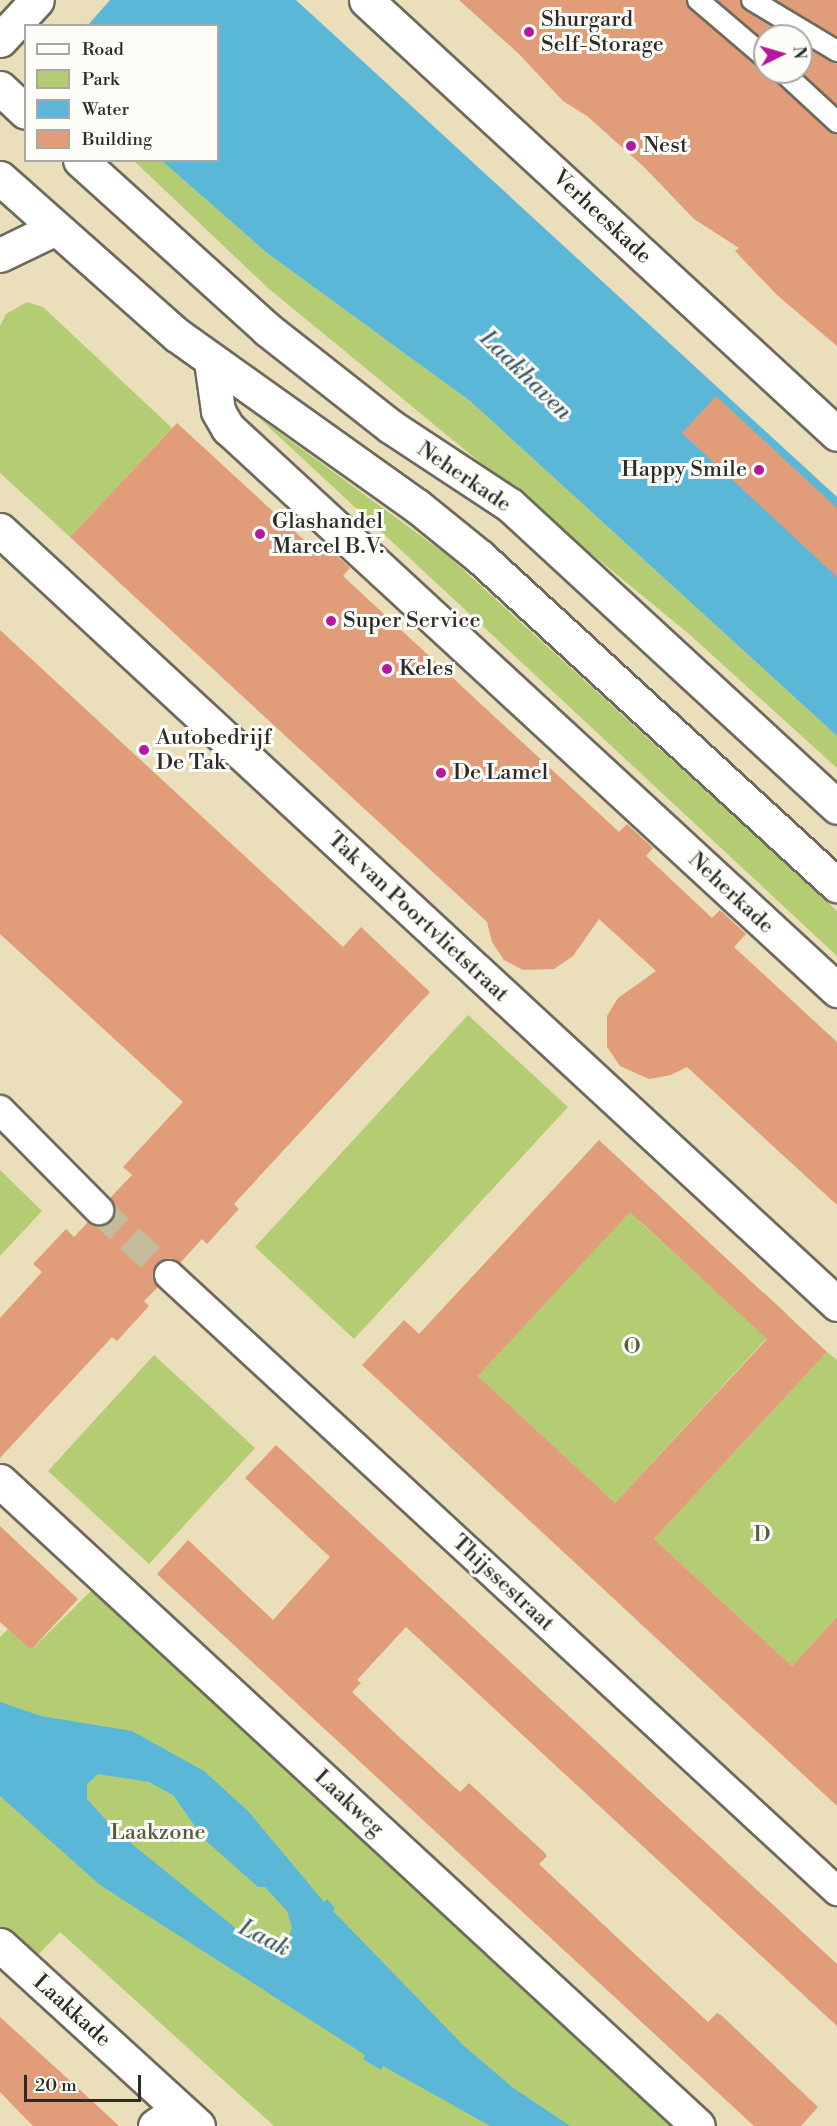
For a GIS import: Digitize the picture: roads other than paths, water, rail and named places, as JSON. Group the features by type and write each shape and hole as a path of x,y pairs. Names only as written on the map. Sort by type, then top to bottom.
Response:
{"street":[{"path":"0,40 37,0"},
{"name":"Verheeskade","path":"366,0 837,434"},
{"path":"0,88 24,110"},
{"name":"Neherkade","path":"82,162 268,330 408,439 510,505 837,807"},
{"path":"0,178 54,229 211,361 407,499 472,550 837,885"},
{"path":"0,255 54,229"},
{"name":"Neherkade","path":"211,361 218,411 228,428 837,990"},
{"name":"Tak van Poortvlietstraat","path":"0,530 837,1305"},
{"path":"0,1110 99,1210"},
{"name":"Thijssestraat","path":"169,1275 837,1891"},
{"name":"Laakweg","path":"0,1481 698,2126"},
{"name":"Laakkade","path":"0,1945 177,2120"}],"lane":[{"path":"698,0 753,47"},
{"path":"752,0 837,51"},
{"path":"796,84 837,122"}],"water":[{"name":"Laakhaven","path":"63,0 296,0 837,497 837,736 470,401 267,253 163,162 219,162 219,24 87,24"},
{"path":"0,1702 41,1716 132,1731 204,1771 248,1811 324,1902 327,1899 335,1908 333,1911 464,2046 512,2087 570,2126 490,2126 383,2066 381,2070 363,2059 365,2055 100,1885 0,1796","holes":["98,1774 149,1782 173,1795 204,1839 258,1887 265,1887 287,1911 292,1927 287,1943 275,1948 244,1935 116,1831 87,1799 87,1784"]}],"tunnel":[{"path":"99,1210 169,1275"}],"place":[{"name":"Shurgard Self-Storage","path":"529,32"},
{"name":"Nest","path":"631,146"},
{"name":"Happy Smile","path":"759,470"},
{"name":"Glashandel Marcel B.V.","path":"260,534"},
{"name":"Super Service","path":"331,621"},
{"name":"Keles","path":"387,669"},
{"name":"Autobedrijf De Tak","path":"144,750"},
{"name":"De Lamel","path":"441,773"}],"park label":[{"name":"O","path":"632,1347"},
{"name":"D","path":"762,1535"},
{"name":"Laakzone","path":"158,1833"}],"water label":[{"name":"Laak","path":"264,1939"}]}
